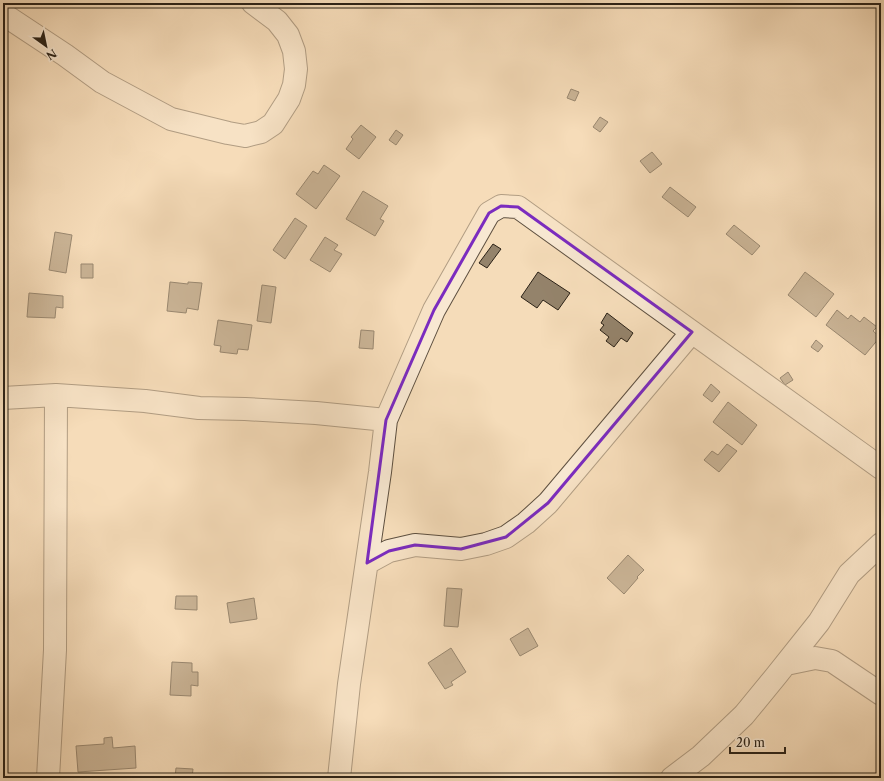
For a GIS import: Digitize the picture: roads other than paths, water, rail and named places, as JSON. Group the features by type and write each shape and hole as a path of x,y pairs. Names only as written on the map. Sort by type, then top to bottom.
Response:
{"street":[{"path":"3,14 65,55 102,82 171,119 245,136 261,132 273,124 289,99 294,85 296,69 294,51 288,35 276,21 253,3"},
{"path":"339,778 349,684 380,472 386,420 434,310 489,213 501,206 518,207 881,468"},
{"path":"366,563 389,551 415,544 461,549 486,544 506,537 526,524 548,503 692,332"},
{"path":"3,398 56,395 145,401 199,408 316,413 386,420"},
{"path":"48,778 55,650 56,395"},
{"path":"672,778 701,756 744,715 819,622 849,574 881,544"},
{"path":"786,664 815,658 832,661 881,694"}]}
